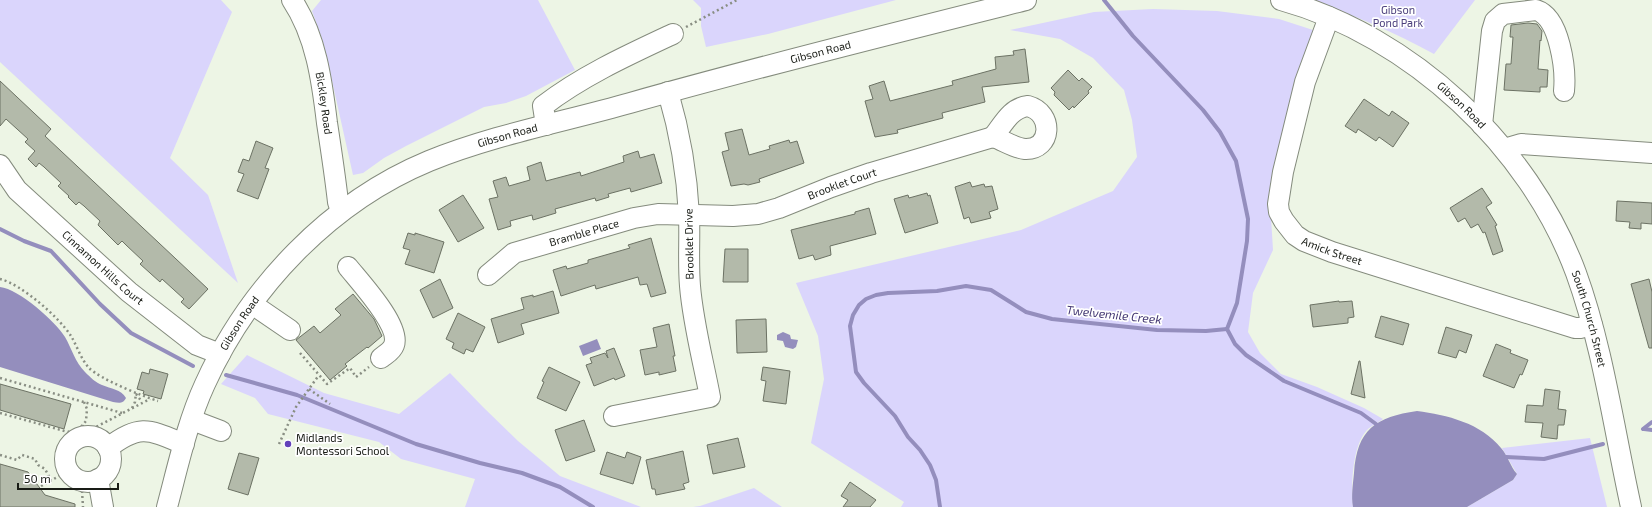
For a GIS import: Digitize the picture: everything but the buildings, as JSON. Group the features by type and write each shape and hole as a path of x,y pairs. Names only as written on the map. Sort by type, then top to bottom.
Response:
{"street":[{"name":"Gibson Road","path":"166,507 184,444 204,386 220,354 252,304 283,267 341,211 373,190 427,162 476,145 994,4 1026,0"},
{"name":"Gibson Road","path":"1284,0 1329,17 1368,36 1409,62 1451,96 1482,125 1504,149"},
{"name":"Bickley Road","path":"295,1 314,47 322,87 338,202 341,211"},
{"path":"1482,125 1492,31 1495,21 1503,14 1536,10 1542,12 1549,19 1562,53 1565,73 1564,91"},
{"name":"Amick Street","path":"1329,17 1314,54 1305,82 1280,185 1278,204 1279,212 1288,228 1304,241 1332,252 1575,328 1592,325"},
{"path":"546,125 543,106 555,96 604,67 673,34"},
{"name":"Brooklet Drive","path":"614,416 710,397 692,302 689,216 684,160 677,123 668,92"},
{"name":"Brooklet Court","path":"689,216 733,216 758,214 871,173 993,137"},
{"path":"1504,149 1522,144 1652,153"},
{"name":"South Church Street","path":"1504,149 1536,192 1560,236 1576,274 1592,325 1631,507"},
{"name":"Cinnamon Hills Court","path":"0,165 17,190 128,292 197,345 220,354"},
{"name":"Bramble Place","path":"488,275 514,253 612,224 647,215 663,214 689,216"},
{"path":"348,267 377,302 385,314 394,334 395,343 393,348 381,358"},
{"path":"252,304 290,330"},
{"path":"192,420 221,432"},
{"path":"89,430 108,448 111,455 111,462 104,475 88,487 91,482 84,482 76,479 70,474 66,468 65,453 72,441 89,430"},
{"path":"108,448 131,433 145,430 184,444"},
{"path":"88,487 103,507"}],"path":[{"path":"673,34 737,0"},
{"path":"0,279 10,282 22,289 61,324 70,335 85,363 93,371 136,393 158,401"},
{"path":"300,353 327,384 350,368 356,377 381,358"},
{"path":"279,444 296,408 319,375"},
{"path":"0,378 122,413"},
{"path":"309,389 330,404"},
{"path":"136,393 142,403"},
{"path":"131,408 135,402 136,393"},
{"path":"0,413 64,431 89,430 151,399"},
{"path":"83,402 87,409 89,430"},
{"path":"0,456 17,460 22,454 32,457 38,465 45,469 51,480"},
{"path":"41,486 61,475 69,484 88,487 83,507"}],"green space":[{"path":"0,0 221,0 232,12 170,158 208,195 238,283 0,62"},
{"path":"321,0 538,0 575,70 526,96 506,103 484,107 384,158 363,173 353,175 324,45 312,11"},
{"path":"693,0 896,0 768,34 706,47 701,26 701,8"},
{"name":"Gibson Pond Park","path":"1309,0 1475,0 1434,54 1373,24"},
{"path":"1153,9 1217,11 1279,19 1313,30 1270,201 1273,250 1253,293 1248,332 1260,353 1281,374 1317,387 1364,408 1383,419 1367,430 1358,446 1355,456 1352,488 1353,507 901,507 904,502 811,443 824,379 818,336 796,283 1021,230 1113,191 1137,157 1132,120 1124,90 1093,58 1060,39 1010,30 1094,12"},
{"path":"247,355 324,393 399,414 450,373 518,441 560,476 641,507 465,507 475,479 401,459 379,442 268,414 255,398 221,384"},
{"path":"1590,438 1607,507 1467,507 1513,480 1517,474 1502,448"},
{"path":"754,488 782,507 693,507 700,506"}],"shaded area":[{"path":"0,287 17,293 45,315 65,337 76,360 85,372 98,383 124,395 126,398 125,400 121,403 113,402 0,367"},
{"path":"783,332 790,335 791,339 798,340 796,347 793,349 785,347 783,341 777,340 777,335"},
{"path":"597,339 601,349 583,356 579,346"},
{"path":"1417,411 1451,418 1474,426 1484,432 1493,439 1505,454 1517,474 1513,480 1467,507 1353,507 1352,490 1356,458 1359,446 1364,436 1371,428 1390,417"}],"waterway":[{"name":"Twelvemile Creek","path":"1104,0 1133,36 1203,110 1220,132 1236,161 1248,219 1247,241 1237,303 1227,329"},
{"path":"0,229 24,241 51,251 100,304 131,333 193,366"},
{"name":"Twelvemile Creek","path":"940,507 936,480 930,465 920,450 908,437 895,416 864,383 856,372 850,326 853,315 859,305 866,299 876,295 888,293 937,291 966,286 991,290 1026,312 1052,319 1157,330 1206,331 1227,329"},
{"path":"1227,329 1235,344 1246,355 1284,381 1361,413 1376,424"},
{"path":"226,375 297,395 416,444 480,463 522,473 560,487 593,507"},
{"path":"1643,429 1652,422"},
{"path":"1644,429 1652,430"},
{"path":"1506,457 1544,459 1603,444"}],"place":[{"name":"Midlands Montessori School","path":"288,444"}]}
